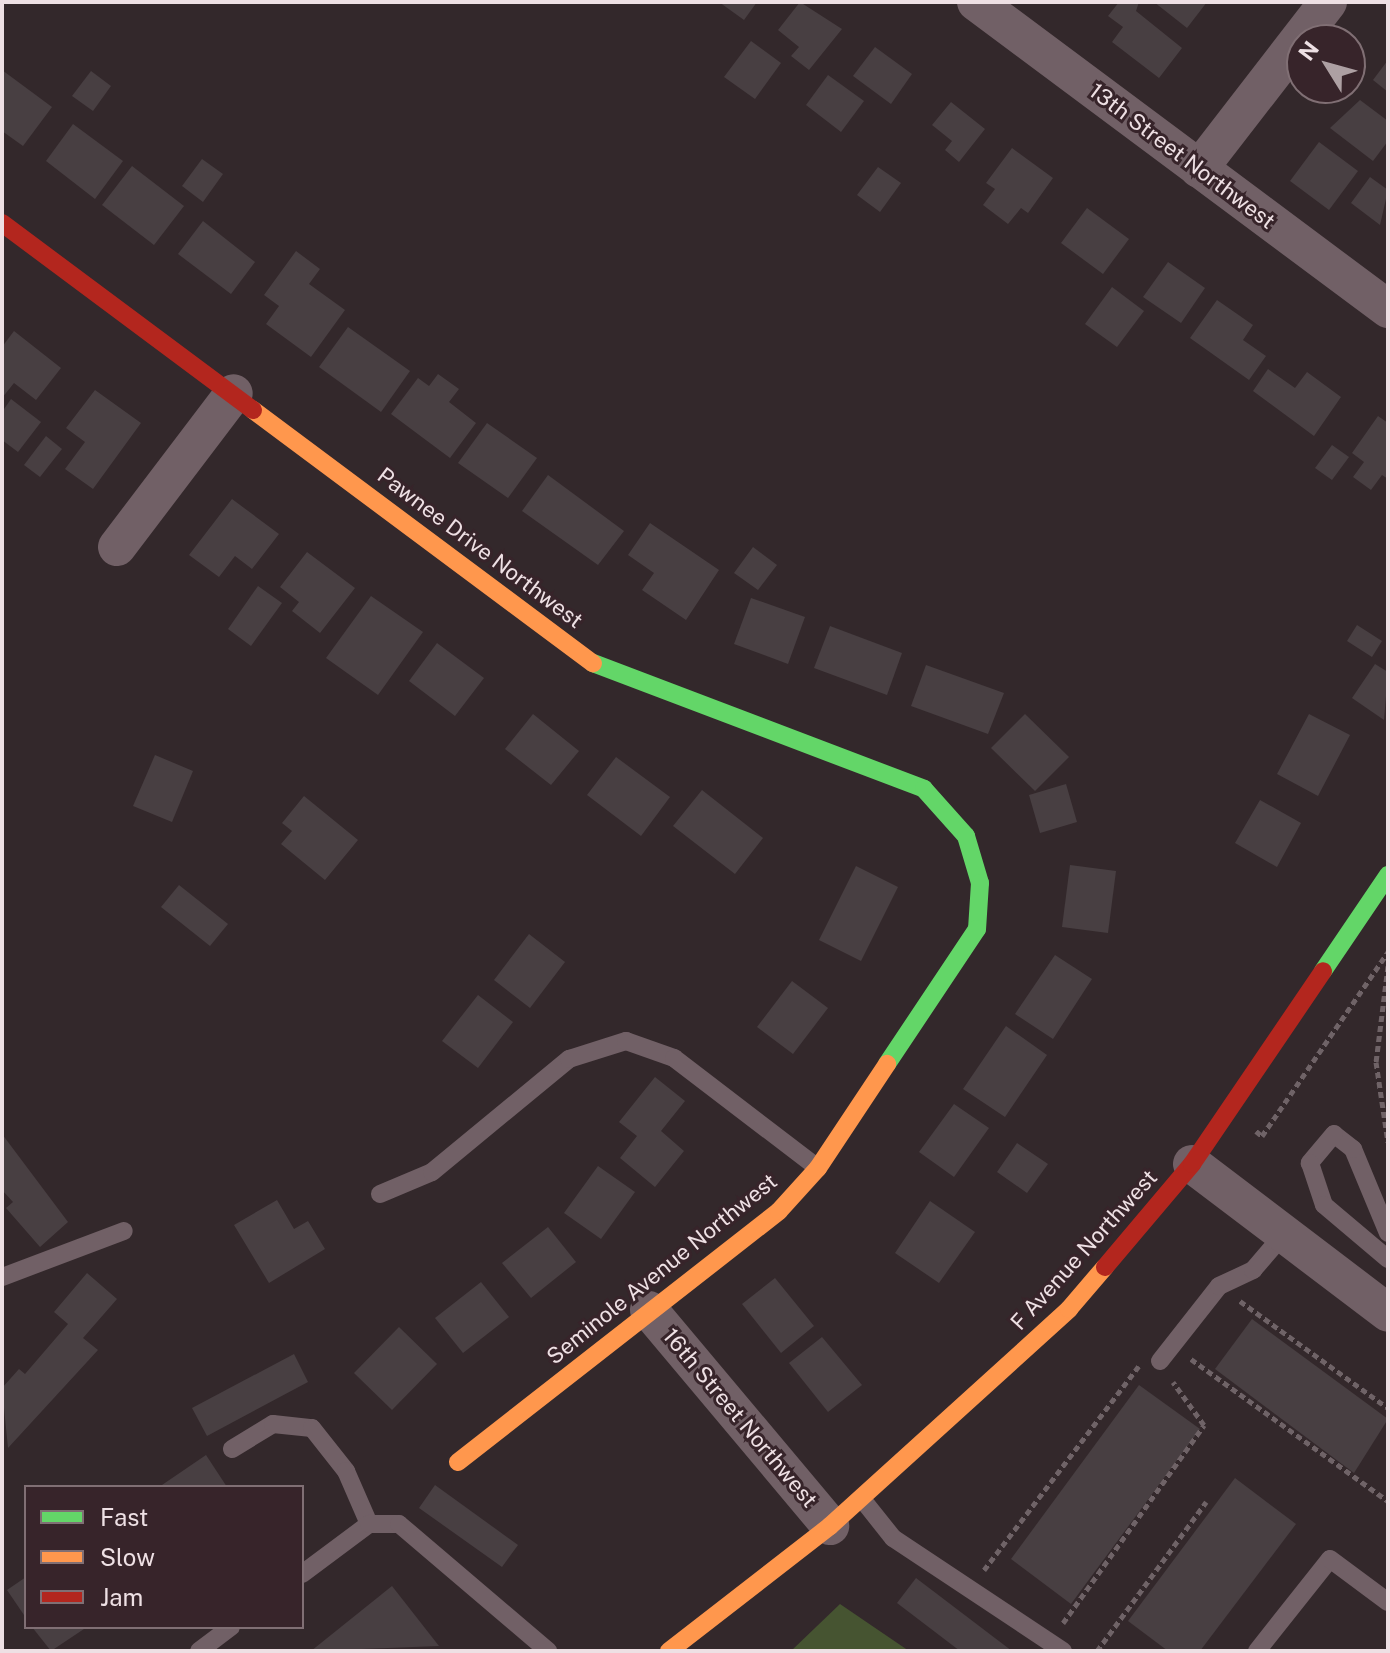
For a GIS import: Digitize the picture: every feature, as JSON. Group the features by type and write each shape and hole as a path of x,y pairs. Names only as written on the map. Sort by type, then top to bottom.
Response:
{"street":[{"name":"13th Street Northwest","path":"976,2 1388,309"},
{"path":"1199,169 1328,2"},
{"name":"Pawnee Drive Northwest","path":"2,223 600,668 924,789 966,836"},
{"path":"117,547 234,393"},
{"name":"Seminole Avenue Northwest","path":"458,1462 779,1211 818,1168 977,929 980,883 966,836"},
{"name":"F Avenue Northwest","path":"669,1651 862,1499 1069,1309 1192,1164 1388,875"},
{"path":"1192,1164 1388,1313"},
{"name":"16th Street Northwest","path":"649,1310 830,1526"}],"lane":[{"path":"380,1194 432,1172 569,1059 626,1041 674,1058 818,1168"},
{"path":"1388,1233 1353,1149 1334,1134 1310,1163 1324,1205 1388,1259"},
{"path":"2,1277 124,1231"},
{"path":"1160,1361 1219,1286 1253,1270 1284,1234"},
{"path":"232,1449 273,1424 312,1428 346,1471 369,1524"},
{"path":"862,1499 893,1538 1056,1647"},
{"path":"304,1573 369,1524 399,1524 548,1651"},
{"path":"1257,1651 1330,1559 1388,1602"},
{"path":"199,1651 228,1629"}],"path":[{"path":"1255,1130 1262,1136 1388,952"},
{"path":"1388,966 1376,1062 1388,1142"},
{"path":"1219,1286 1388,1408"},
{"path":"1172,1346 1388,1501"},
{"path":"970,1590 1131,1367 1160,1361 1204,1425 1056,1647"},
{"path":"1097,1651 1206,1502"}],"green space":[{"path":"840,1604 909,1651 791,1651"}],"building":[{"path":"719,2 757,2 744,20"},
{"path":"800,2 842,29 809,70 791,56 799,47 778,30"},
{"path":"1119,2 1139,2 1136,11 1182,48 1159,78 1112,42 1123,27 1108,16"},
{"path":"1154,2 1207,2 1187,28"},
{"path":"751,41 781,63 755,99 724,77"},
{"path":"875,47 912,74 891,104 853,76"},
{"path":"1388,60 1388,92 1373,80"},
{"path":"2,70 52,107 23,146 2,131"},
{"path":"91,71 111,86 93,111 72,96"},
{"path":"828,75 864,101 841,132 806,105"},
{"path":"951,102 985,129 959,162 945,150 952,141 932,125"},
{"path":"1356,104 1365,104 1388,121 1388,141 1373,161 1330,128"},
{"path":"73,124 123,161 95,199 46,161"},
{"path":"1319,142 1358,171 1329,210 1290,181"},
{"path":"1012,148 1053,178 1028,213 1021,208 1008,224 983,205 995,189 986,183"},
{"path":"202,159 223,174 203,202 182,186"},
{"path":"132,166 184,206 154,245 102,205"},
{"path":"878,167 901,183 880,212 857,195"},
{"path":"1370,177 1388,190 1380,225 1351,203"},
{"path":"1087,208 1129,239 1103,274 1061,243"},
{"path":"203,221 255,262 231,294 178,254"},
{"path":"296,251 320,269 309,284 345,310 311,357 266,324 279,306 264,295"},
{"path":"1168,262 1205,288 1181,323 1143,297"},
{"path":"1112,287 1144,311 1117,347 1085,324"},
{"path":"1217,300 1253,325 1243,340 1266,356 1249,380 1190,338"},
{"path":"348,327 410,371 381,412 319,367"},
{"path":"14,331 61,368 36,400 14,383 2,398 2,347"},
{"path":"1268,369 1295,388 1307,372 1341,397 1314,436 1253,391"},
{"path":"438,374 459,389 449,402 476,423 450,458 391,414 418,378 429,386"},
{"path":"95,390 141,423 93,489 65,469 85,442 66,428"},
{"path":"11,399 41,422 18,452 2,440 2,412"},
{"path":"1378,416 1388,423 1388,479 1382,475 1371,490 1353,477 1364,462 1352,453"},
{"path":"487,423 537,458 508,498 458,463"},
{"path":"46,436 62,449 40,477 24,465"},
{"path":"1332,445 1349,457 1332,480 1315,468"},
{"path":"548,475 624,531 598,565 522,511"},
{"path":"232,499 279,534 252,569 235,556 219,577 189,555"},
{"path":"650,523 719,570 686,620 642,590 654,573 628,555"},
{"path":"753,547 777,565 758,590 734,573"},
{"path":"307,552 355,588 320,633 292,611 299,602 280,587"},
{"path":"258,586 282,603 251,646 228,629"},
{"path":"371,596 423,632 378,695 326,658"},
{"path":"751,598 805,617 788,664 734,644"},
{"path":"1357,625 1382,641 1372,657 1347,641"},
{"path":"830,626 902,653 887,695 814,668"},
{"path":"437,643 484,678 455,716 409,681"},
{"path":"1375,664 1388,672 1384,720 1352,698"},
{"path":"926,665 1004,693 988,734 911,706"},
{"path":"533,714 579,751 551,785 505,749"},
{"path":"1025,714 1069,757 1035,791 991,748"},
{"path":"1309,714 1350,735 1318,796 1277,774"},
{"path":"155,755 193,771 172,822 133,806"},
{"path":"616,757 670,797 641,836 587,795"},
{"path":"1066,784 1077,822 1040,833 1029,795"},
{"path":"702,790 763,838 735,874 673,826"},
{"path":"304,796 358,840 325,880 281,844 292,831 282,823"},
{"path":"1260,800 1301,823 1277,867 1235,843"},
{"path":"1070,865 1116,871 1108,933 1062,927"},
{"path":"856,866 898,887 861,961 819,940"},
{"path":"179,885 228,924 210,946 161,907"},
{"path":"529,934 565,962 530,1008 494,980"},
{"path":"1055,955 1092,979 1053,1039 1015,1014"},
{"path":"792,981 828,1008 793,1054 757,1027"},
{"path":"478,995 513,1022 478,1068 442,1041"},
{"path":"1006,1026 1047,1055 1005,1117 963,1089"},
{"path":"655,1077 685,1101 661,1131 684,1151 655,1187 620,1158 637,1136 619,1122"},
{"path":"954,1104 989,1128 954,1177 919,1152"},
{"path":"2,1134 68,1222 40,1247 6,1208 13,1202 2,1190"},
{"path":"1017,1143 1048,1164 1027,1193 997,1172"},
{"path":"598,1166 635,1192 601,1239 564,1213"},
{"path":"277,1200 294,1229 308,1221 325,1249 269,1283 234,1225"},
{"path":"930,1201 975,1232 939,1283 895,1253"},
{"path":"548,1227 576,1262 531,1298 502,1263"},
{"path":"87,1273 117,1299 83,1338 98,1350 8,1448 2,1388 19,1369 25,1374 68,1324 54,1312"},
{"path":"775,1278 814,1326 781,1353 742,1304"},
{"path":"481,1282 509,1317 463,1353 435,1318"},
{"path":"1252,1319 1388,1419 1354,1473 1215,1369"},
{"path":"399,1327 437,1364 392,1410 354,1373"},
{"path":"822,1337 862,1385 828,1412 789,1363"},
{"path":"294,1354 308,1382 207,1436 192,1408"},
{"path":"1139,1385 1200,1429 1071,1604 1011,1559"},
{"path":"206,1455 226,1485 162,1485"},
{"path":"1235,1478 1296,1524 1200,1651 1168,1651 1128,1621"},
{"path":"435,1485 518,1545 502,1567 419,1508"},
{"path":"24,1578 24,1615 7,1590"},
{"path":"916,1578 1012,1651 960,1651 897,1603"},
{"path":"392,1586 439,1646 311,1651"},
{"path":"34,1629 84,1629 51,1651"}],"traffic: fast":[{"path":"593,663 924,789 966,836 980,883 977,929 887,1064"},
{"path":"1323,971 1388,875"}],"traffic: slow":[{"path":"253,410 593,663"},
{"path":"458,1462 779,1211 818,1168 887,1064"},
{"path":"669,1651 830,1526 1069,1309 1105,1267"}],"traffic: jam":[{"path":"2,223 253,410"},
{"path":"1105,1267 1192,1164 1323,971"}]}
